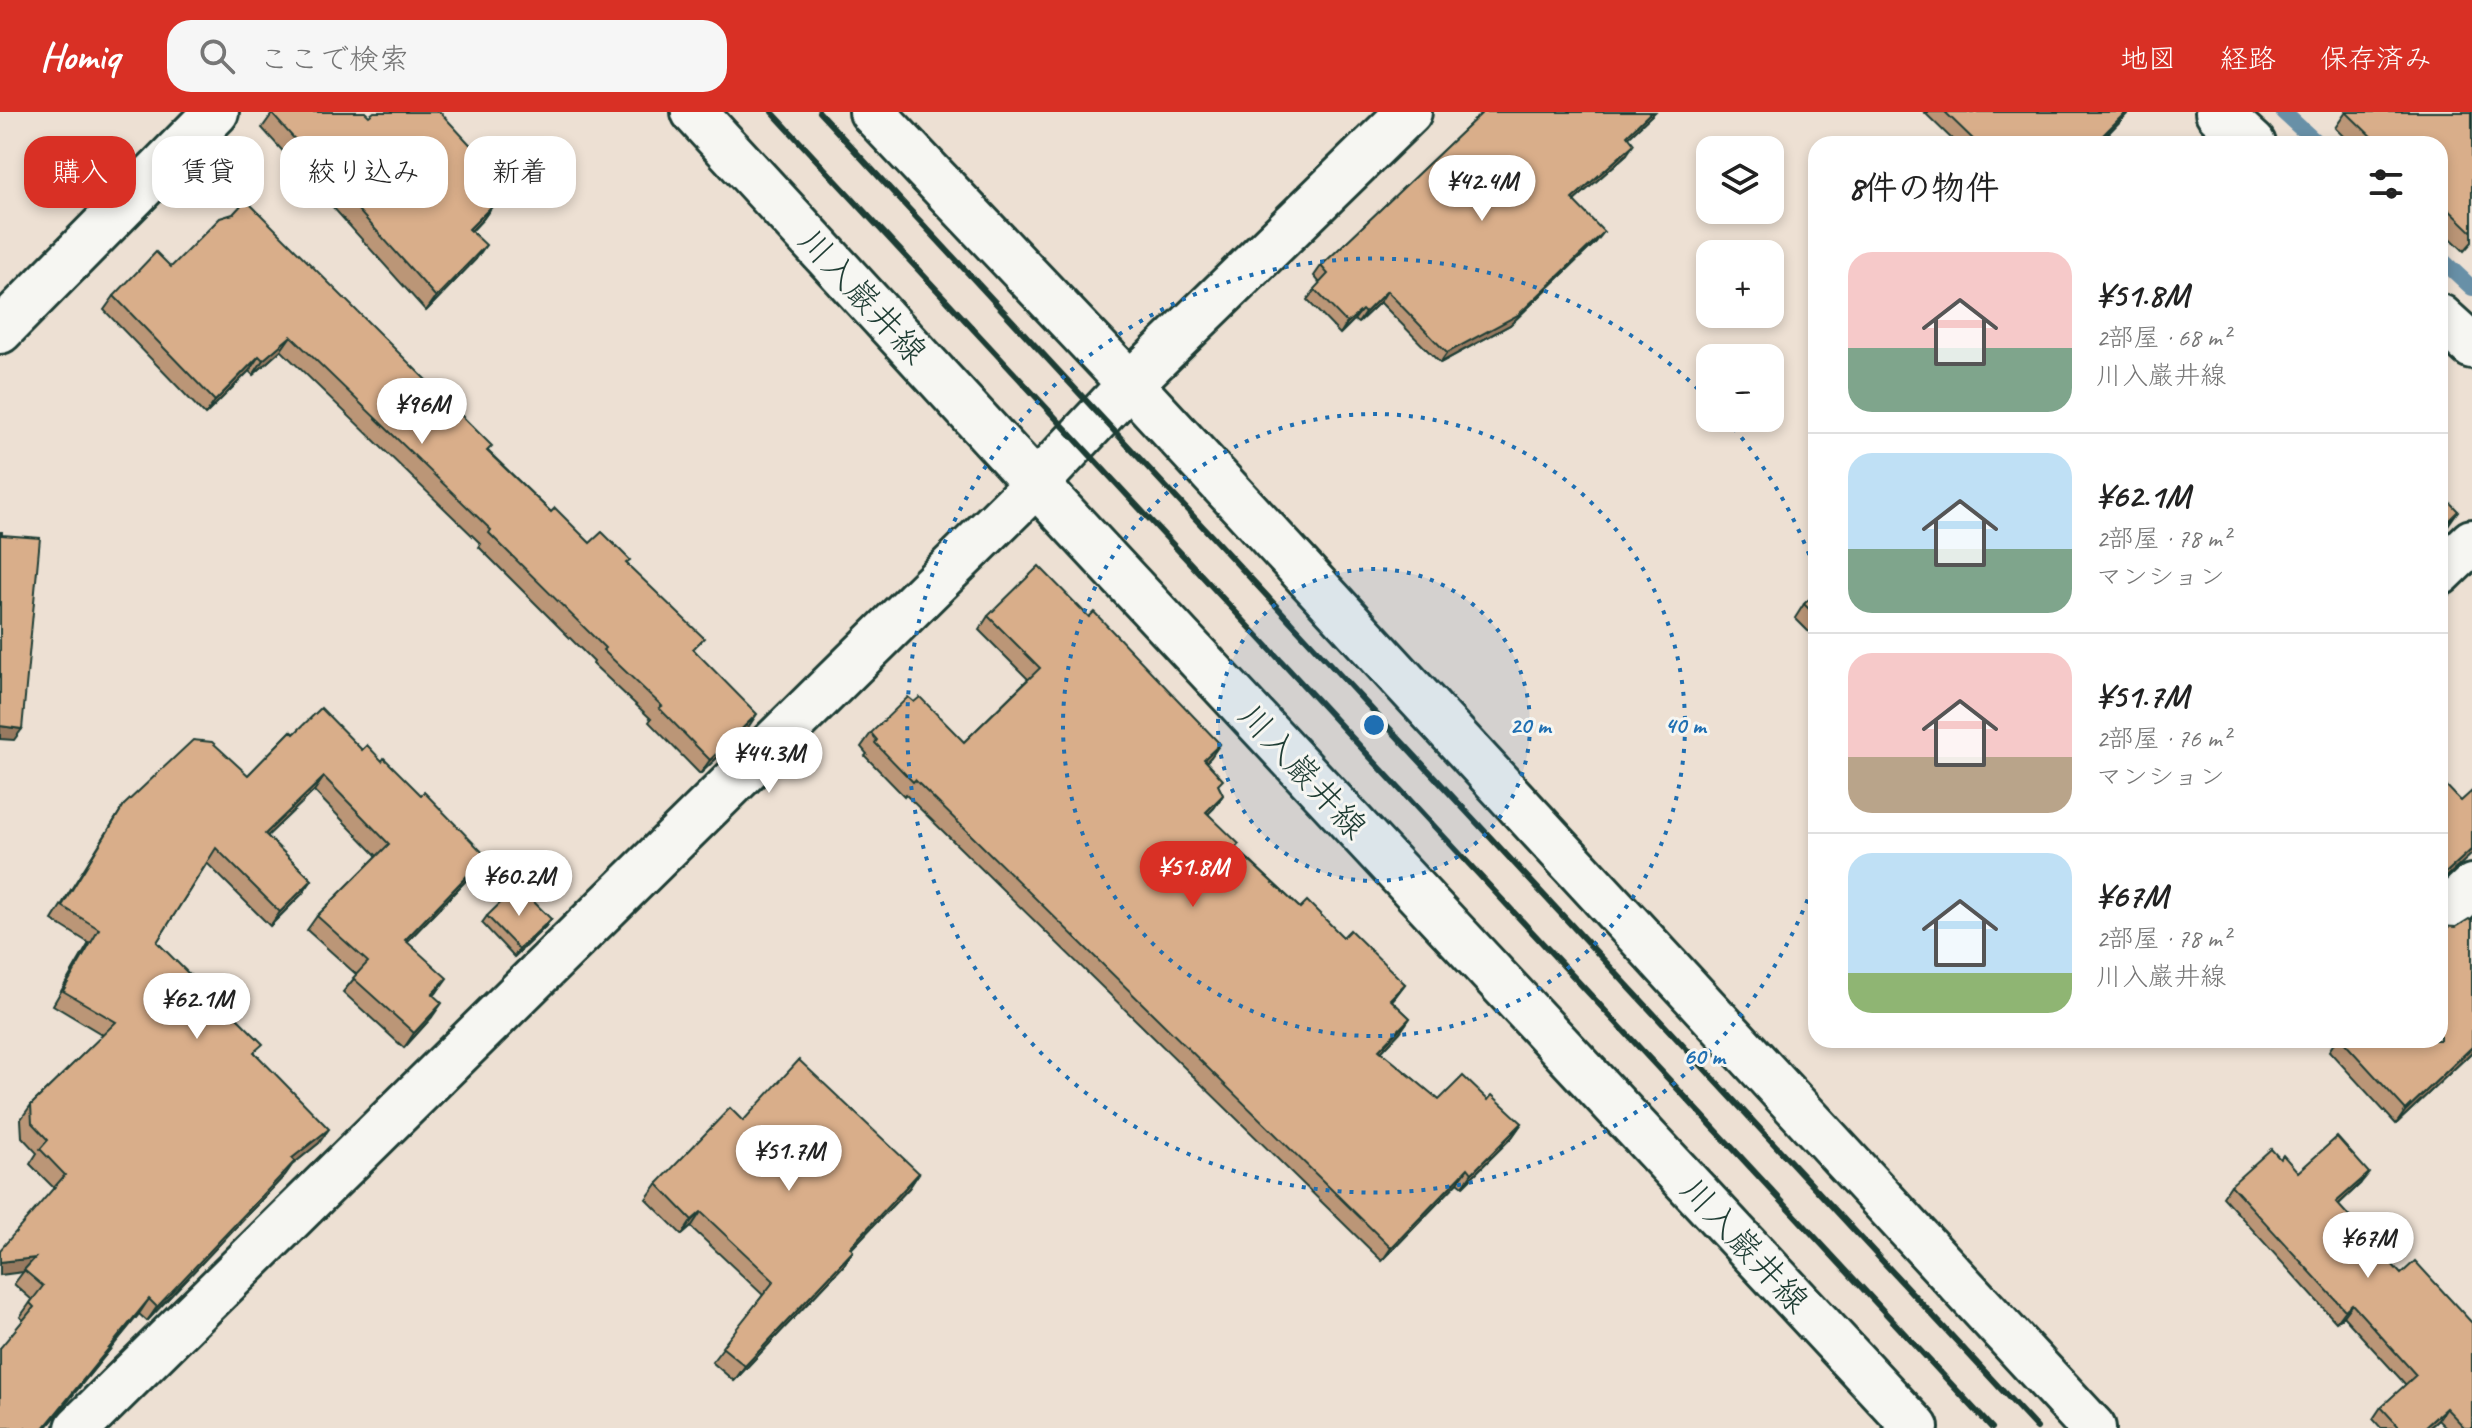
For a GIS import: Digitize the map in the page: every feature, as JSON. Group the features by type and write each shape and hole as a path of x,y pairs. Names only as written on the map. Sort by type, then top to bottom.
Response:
{"main road":[{"path":"0,331 216,112"},
{"name":"川入巌井線","path":"694,112 1036,484 1916,1428"},
{"path":"872,112 1130,384 2093,1428"},
{"path":"78,1428 1036,484 1130,384 1409,112"},
{"path":"2218,112 2244,136"},
{"path":"2448,324 2472,346"},
{"path":"2448,565 2472,542"},
{"path":"2448,910 2472,887"}],"building":[{"path":"365,112 369,116 374,112 440,112 464,138 464,208 490,208 469,229 486,245 436,297 356,208 448,208 448,136 292,136 272,114"},
{"path":"1483,112 1651,112 1627,135 1634,144 1572,199 1604,232 1518,315 1447,353 1387,291 1365,313 1362,310 1347,323 1314,289 1328,274 1321,266"},
{"path":"1945,112 2126,112 2102,136 1970,136"},
{"path":"2346,112 2472,112 2472,232 2448,209 2448,136 2371,136"},
{"path":"239,208 254,208 492,446 487,451 551,512 555,508 590,543 602,532 630,560 626,563 704,638 693,649 757,714 710,760 659,708 662,706 489,533 491,530 291,336 263,360 259,356 215,401 114,296 156,252 171,267 220,218 233,214"},
{"path":"2448,500 2458,511 2448,521"},
{"path":"0,532 2,535 40,538 22,729 0,726"},
{"path":"1039,566 1089,617 1094,612 1220,744 1204,759 1223,780 1218,785 1223,795 1206,812 1239,844 1235,848 1300,908 1307,901 1343,937 1350,930 1405,984 1390,999 1410,1018 1379,1050 1439,1100 1463,1076 1488,1100 1492,1095 1522,1123 1472,1173 1468,1168 1391,1248 875,743 877,740 871,733 908,697 914,702 920,697 964,742 1040,668 988,616"},
{"path":"321,708 362,750 367,745 421,795 424,792 486,856 405,940 447,978 432,994 442,1003 414,1033 353,978 368,962 317,916 389,844 324,777 265,834 312,880 280,912 216,848 157,942 263,1044 254,1052 329,1129 292,1158 295,1161 157,1307 149,1299 44,1428 0,1428 0,1348 34,1307 30,1303 43,1286 24,1270 35,1258 0,1262 0,1250 65,1175 40,1149 48,1140 32,1123 31,1105 116,1022 63,991 99,929 62,906 124,805 193,740 212,742 248,775 291,731 294,734"},
{"path":"2448,787 2461,801 2472,791 2472,849 2448,871"},
{"path":"518,886 551,919 519,949 487,916"},
{"path":"2469,919 2472,922 2472,1047 2406,1110 2349,1048 2448,1048 2448,926 2456,927"},
{"path":"799,1060 919,1173 850,1247 853,1251 745,1366 722,1347 774,1281 701,1212 692,1220 657,1184 730,1108 743,1121"},
{"path":"2337,1137 2369,1173 2336,1202 2401,1274 2415,1261 2472,1323 2472,1428 2465,1428 2446,1408 2424,1428 2400,1428 2381,1407 2416,1375 2352,1304 2345,1310 2231,1185 2271,1149 2280,1159 2283,1155 2298,1172"}],"waterway":[{"path":"2283,112 2309,136"},
{"path":"2448,266 2472,288"}],"railway":[{"path":"772,112 1992,1428"},
{"path":"819,112 2037,1428"}]}
